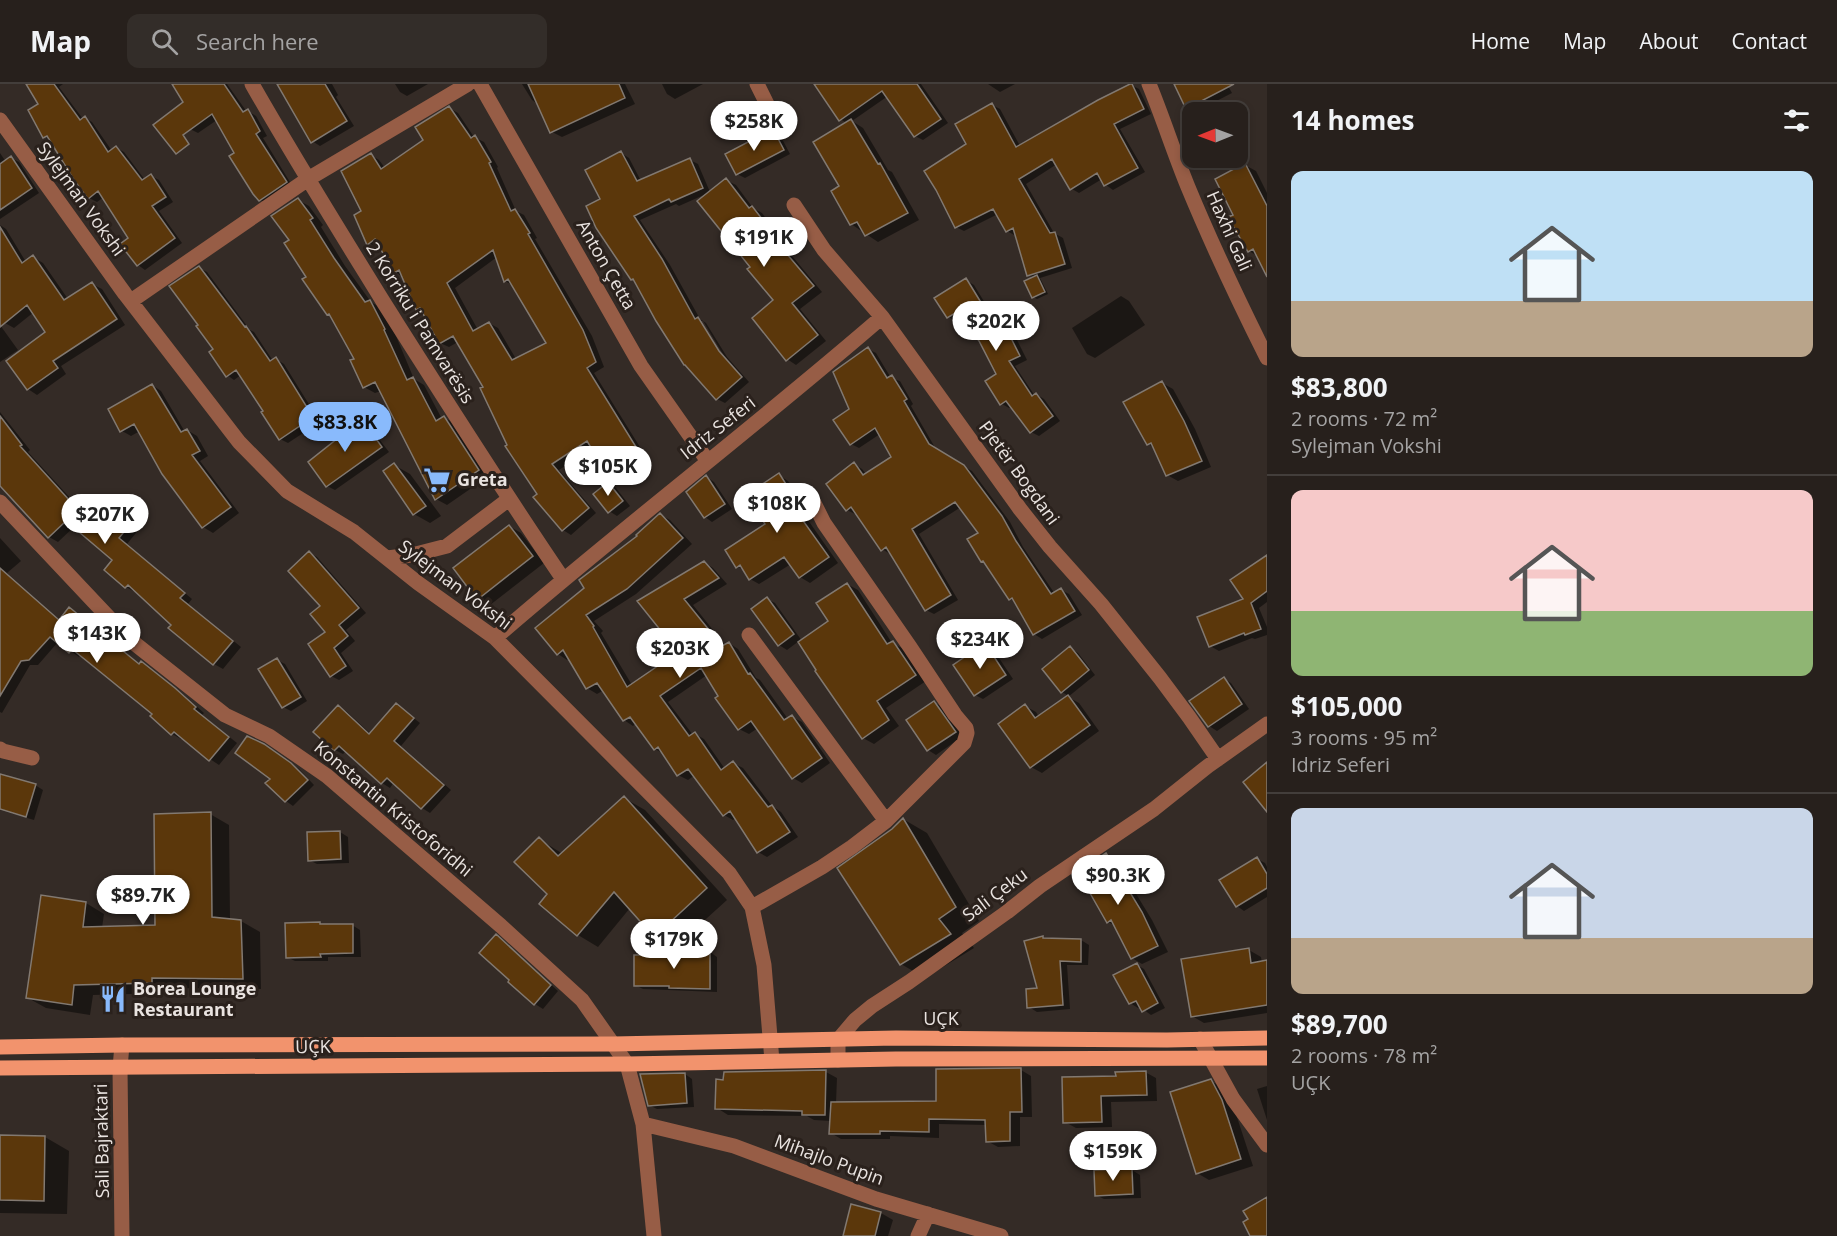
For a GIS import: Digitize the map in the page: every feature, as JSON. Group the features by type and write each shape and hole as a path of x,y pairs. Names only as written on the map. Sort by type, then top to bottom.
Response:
{"main road":[{"name":"UÇK","path":"0,1047 614,1044 896,1038 1267,1038"},
{"name":"UÇK","path":"0,1068 627,1064 896,1059 1267,1058"}],"street":[{"name":"2 Korriku i Pamvarësis","path":"252,84 308,179 509,499 563,579"},
{"path":"131,301 308,179 468,84"},
{"name":"Anton Çetta","path":"480,84 641,366 707,460"},
{"path":"757,84 768,106"},
{"name":"Haxhi Gali","path":"1149,84 1206,232 1267,358"},
{"name":"Sylejman Vokshi","path":"0,120 131,301 239,442 287,491 354,532 418,583 495,638 729,873 752,907 764,965 772,1060"},
{"name":"Pjetër Bogdani","path":"794,205 824,250 882,317 1020,509 1160,678 1218,759"},
{"name":"Idriz Seferi","path":"495,638 707,460 805,384 882,317"},
{"path":"387,558 420,554 447,546 509,499"},
{"name":"Konstantin Kristoforidhi","path":"0,502 129,639 225,715 269,735 327,776 501,926 582,1000 614,1044"},
{"path":"752,907 822,867 886,821 963,743 967,734 966,728 954,715 824,523 814,503"},
{"path":"749,635 886,821"},
{"name":"Sali Çeku","path":"838,1040 855,1020 872,1006 1007,912 1040,886 1154,809 1267,724"},
{"path":"0,749 32,758"},
{"path":"1200,1039 1233,1099 1267,1145"},
{"path":"838,1040 838,1060"},
{"path":"614,1044 627,1064 643,1124 654,1236"},
{"name":"Sali Bajraktari","path":"122,1045 120,1068 122,1236"},
{"name":"Mihajlo Pupin","path":"643,1124 734,1146 876,1199 1000,1236"},
{"path":"918,1236 928,1214"}],"building":[{"path":"26,84 54,84 80,120 85,116 108,152 116,146 142,180 151,174 166,197 152,206 175,238 137,266 120,244 128,238 98,191 88,199 47,136 43,138 28,110 38,104"},
{"path":"172,84 224,84 243,112 248,109 260,131 256,134 287,182 259,201 229,156 234,153 212,114 183,135 189,144 176,154 153,125 183,102"},
{"path":"277,84 325,84 347,121 311,143"},
{"path":"528,84 619,84 625,98 550,133"},
{"path":"814,84 917,84 941,119 914,137 882,91 839,121"},
{"path":"1130,84 1144,109 1114,124 1138,168 1104,186 1097,173 1070,190 1052,159 1019,179 1050,233 1055,232 1065,264 1027,276 1013,228 1006,232 993,209 955,228 924,171 966,144 955,124 992,103 1016,147"},
{"path":"1174,84 1234,84 1199,102 1183,102"},
{"path":"449,106 471,138 475,135 491,162 489,163 511,211 515,209 530,233 528,234 583,330 596,362 587,368 641,455 608,475 587,441 552,464 589,508 562,531 533,497 537,494 505,446 507,445 480,388 483,387 453,336 439,344 420,308 416,310 399,270 394,273 375,239 367,245 354,215 361,211 341,171 371,153 381,169 423,140 415,127","holes":["493,250 504,282 508,279 546,343 512,360 489,322 473,331 447,283"]},
{"path":"851,119 878,164 880,163 908,213 865,236 857,222 850,225 831,191 839,186 813,142"},
{"path":"773,129 784,150 736,175 725,154"},
{"path":"621,151 637,181 690,158 703,188 671,202 669,199 634,216 662,259 695,319 698,317 719,351 742,377 716,400 684,365 633,279 631,280 596,228 586,206 600,199 585,170"},
{"path":"11,156 32,188 0,210 0,164"},
{"path":"1236,168 1248,168 1267,206 1267,277 1253,249 1248,252 1228,217 1233,215 1215,179"},
{"path":"726,178 749,208 752,206 772,232 770,234 814,286 792,303 818,335 786,361 752,318 773,300 747,269 750,267 697,201"},
{"path":"298,198 313,218 310,220 334,258 365,302 370,300 407,380 413,377 436,421 444,416 479,470 435,500 375,382 363,388 350,360 354,359 329,314 327,315 302,279 306,277 284,243 289,240 271,216"},
{"path":"0,227 22,263 33,255 64,300 92,282 117,319 53,361 58,368 27,390 6,361 45,332 27,305 0,327"},
{"path":"199,266 270,361 276,357 313,417 279,440 236,370 226,377 209,352 213,349 196,326 198,325 169,286"},
{"path":"1037,275 1045,292 1032,298 1024,281"},
{"path":"966,278 985,309 993,302 1009,323 1005,326 1020,356 1009,361 1032,396 1036,393 1053,416 1030,433 1006,401 1000,405 985,381 996,374 979,341 957,312 947,318 934,298"},
{"path":"868,347 887,378 892,375 907,399 904,401 929,444 964,465 1002,516 1051,594 1061,588 1075,611 1033,635 1012,598 1009,600 967,539 978,533 955,502 912,529 951,595 925,611 886,547 881,551 851,507 846,511 826,484 854,462 863,475 891,457 875,428 850,445 833,420 849,409 833,372"},
{"path":"1162,381 1202,461 1166,476 1151,443 1147,445 1123,402"},
{"path":"152,384 181,432 187,429 200,451 192,455 231,507 202,528 162,474 134,424 120,432 108,409"},
{"path":"0,416 22,445 20,446 91,524 113,498 136,517 119,538 185,593 180,598 233,641 213,665 168,628 171,625 128,585 125,588 104,570 112,560 66,521 48,538 0,486"},
{"path":"362,419 382,447 326,487 308,462"},
{"path":"394,463 426,506 413,515 383,471"},
{"path":"779,473 799,505 794,508 829,557 799,578 784,557 749,580 740,565 736,568 725,550 765,524 746,495"},
{"path":"706,475 725,504 704,518 686,492"},
{"path":"608,482 623,501 608,513 593,494"},
{"path":"660,513 683,538 627,589 586,615 627,687 678,652 637,601 704,561 719,578 684,599 722,646 729,642 748,674 750,673 784,720 792,715 822,758 792,779 751,721 738,730 715,698 718,696 701,668 660,696 689,736 695,732 721,770 733,761 768,807 772,805 790,832 757,853 730,811 723,816 688,769 677,776 658,747 654,750 630,717 623,721 597,683 586,689 563,650 557,655 535,628 584,588 579,580 637,536"},
{"path":"509,525 533,556 477,600 453,568"},
{"path":"309,551 359,608 339,625 348,636 334,648 346,666 330,677 308,644 325,632 310,614 320,606 288,571"},
{"path":"1267,555 1267,591 1251,603 1261,629 1209,647 1197,617 1243,599 1230,580"},
{"path":"0,568 59,620 69,607 139,664 141,661 175,688 196,707 194,709 229,737 209,761 174,732 171,735 150,716 152,714 72,649 69,653 50,637 29,660 21,661 0,696"},
{"path":"847,583 887,644 893,641 916,675 877,701 889,720 862,739 798,642 828,621 816,603"},
{"path":"767,597 794,634 778,646 751,609"},
{"path":"985,643 1006,675 974,696 953,665"},
{"path":"1070,646 1089,670 1061,693 1042,669"},
{"path":"277,658 301,697 282,708 258,669"},
{"path":"1224,677 1242,704 1208,727 1189,701"},
{"path":"1068,695 1090,725 1030,768 998,724 1025,704 1035,718"},
{"path":"934,701 956,732 927,751 906,720"},
{"path":"396,703 414,718 394,741 444,785 421,809 387,778 381,784 339,746 334,751 313,732 338,705 369,734"},
{"path":"247,736 264,744 291,763 308,780 285,802 265,783 270,779 235,753"},
{"path":"1267,762 1267,812 1243,782"},
{"path":"0,774 36,784 26,817 0,809"},
{"path":"624,796 707,888 654,937 614,892 577,936 539,904 547,894 514,862 539,837 558,856"},
{"path":"211,812 212,917 241,920 243,979 152,978 152,983 74,985 72,1005 26,998 41,895 86,902 83,927 155,925 154,814"},
{"path":"903,818 956,907 939,919 951,934 900,965 837,868 892,829"},
{"path":"340,831 341,859 308,861 307,832"},
{"path":"1106,853 1142,912 1158,946 1131,959 1111,920 1107,923 1078,872"},
{"path":"1257,857 1267,874 1267,888 1236,907 1219,880"},
{"path":"320,922 320,924 353,924 353,953 286,958 285,923"},
{"path":"496,934 551,985 534,1005 479,953"},
{"path":"1043,936 1043,938 1081,939 1081,962 1060,961 1063,1005 1027,1008 1026,989 1037,988 1024,941"},
{"path":"1249,948 1251,963 1267,960 1267,1005 1191,1017 1181,959"},
{"path":"666,950 710,951 710,989 634,986 634,955 671,955"},
{"path":"1137,963 1158,1003 1142,1012 1136,1001 1129,1004 1113,975"},
{"path":"1021,1068 1022,1112 1010,1112 1010,1141 986,1142 985,1120 929,1119 929,1132 880,1131 880,1134 829,1134 831,1102 936,1101 936,1069"},
{"path":"826,1070 825,1115 802,1115 802,1111 715,1109 716,1079 723,1080 724,1072"},
{"path":"1146,1071 1147,1095 1101,1096 1102,1122 1063,1123 1062,1077 1116,1076 1115,1072"},
{"path":"685,1073 687,1103 648,1106 640,1074"},
{"path":"1211,1079 1222,1100 1241,1159 1196,1174 1170,1092"},
{"path":"0,1135 45,1136 44,1201 0,1200"},
{"path":"1132,1169 1133,1194 1095,1196 1094,1170"},
{"path":"1267,1197 1267,1236 1250,1236 1243,1222 1248,1219 1243,1211"},
{"path":"851,1204 881,1212 875,1236 843,1236"}],"place":[{"name":"Greta","path":"437,480"},
{"name":"Borea Lounge Restaurant","path":"113,999"}]}
